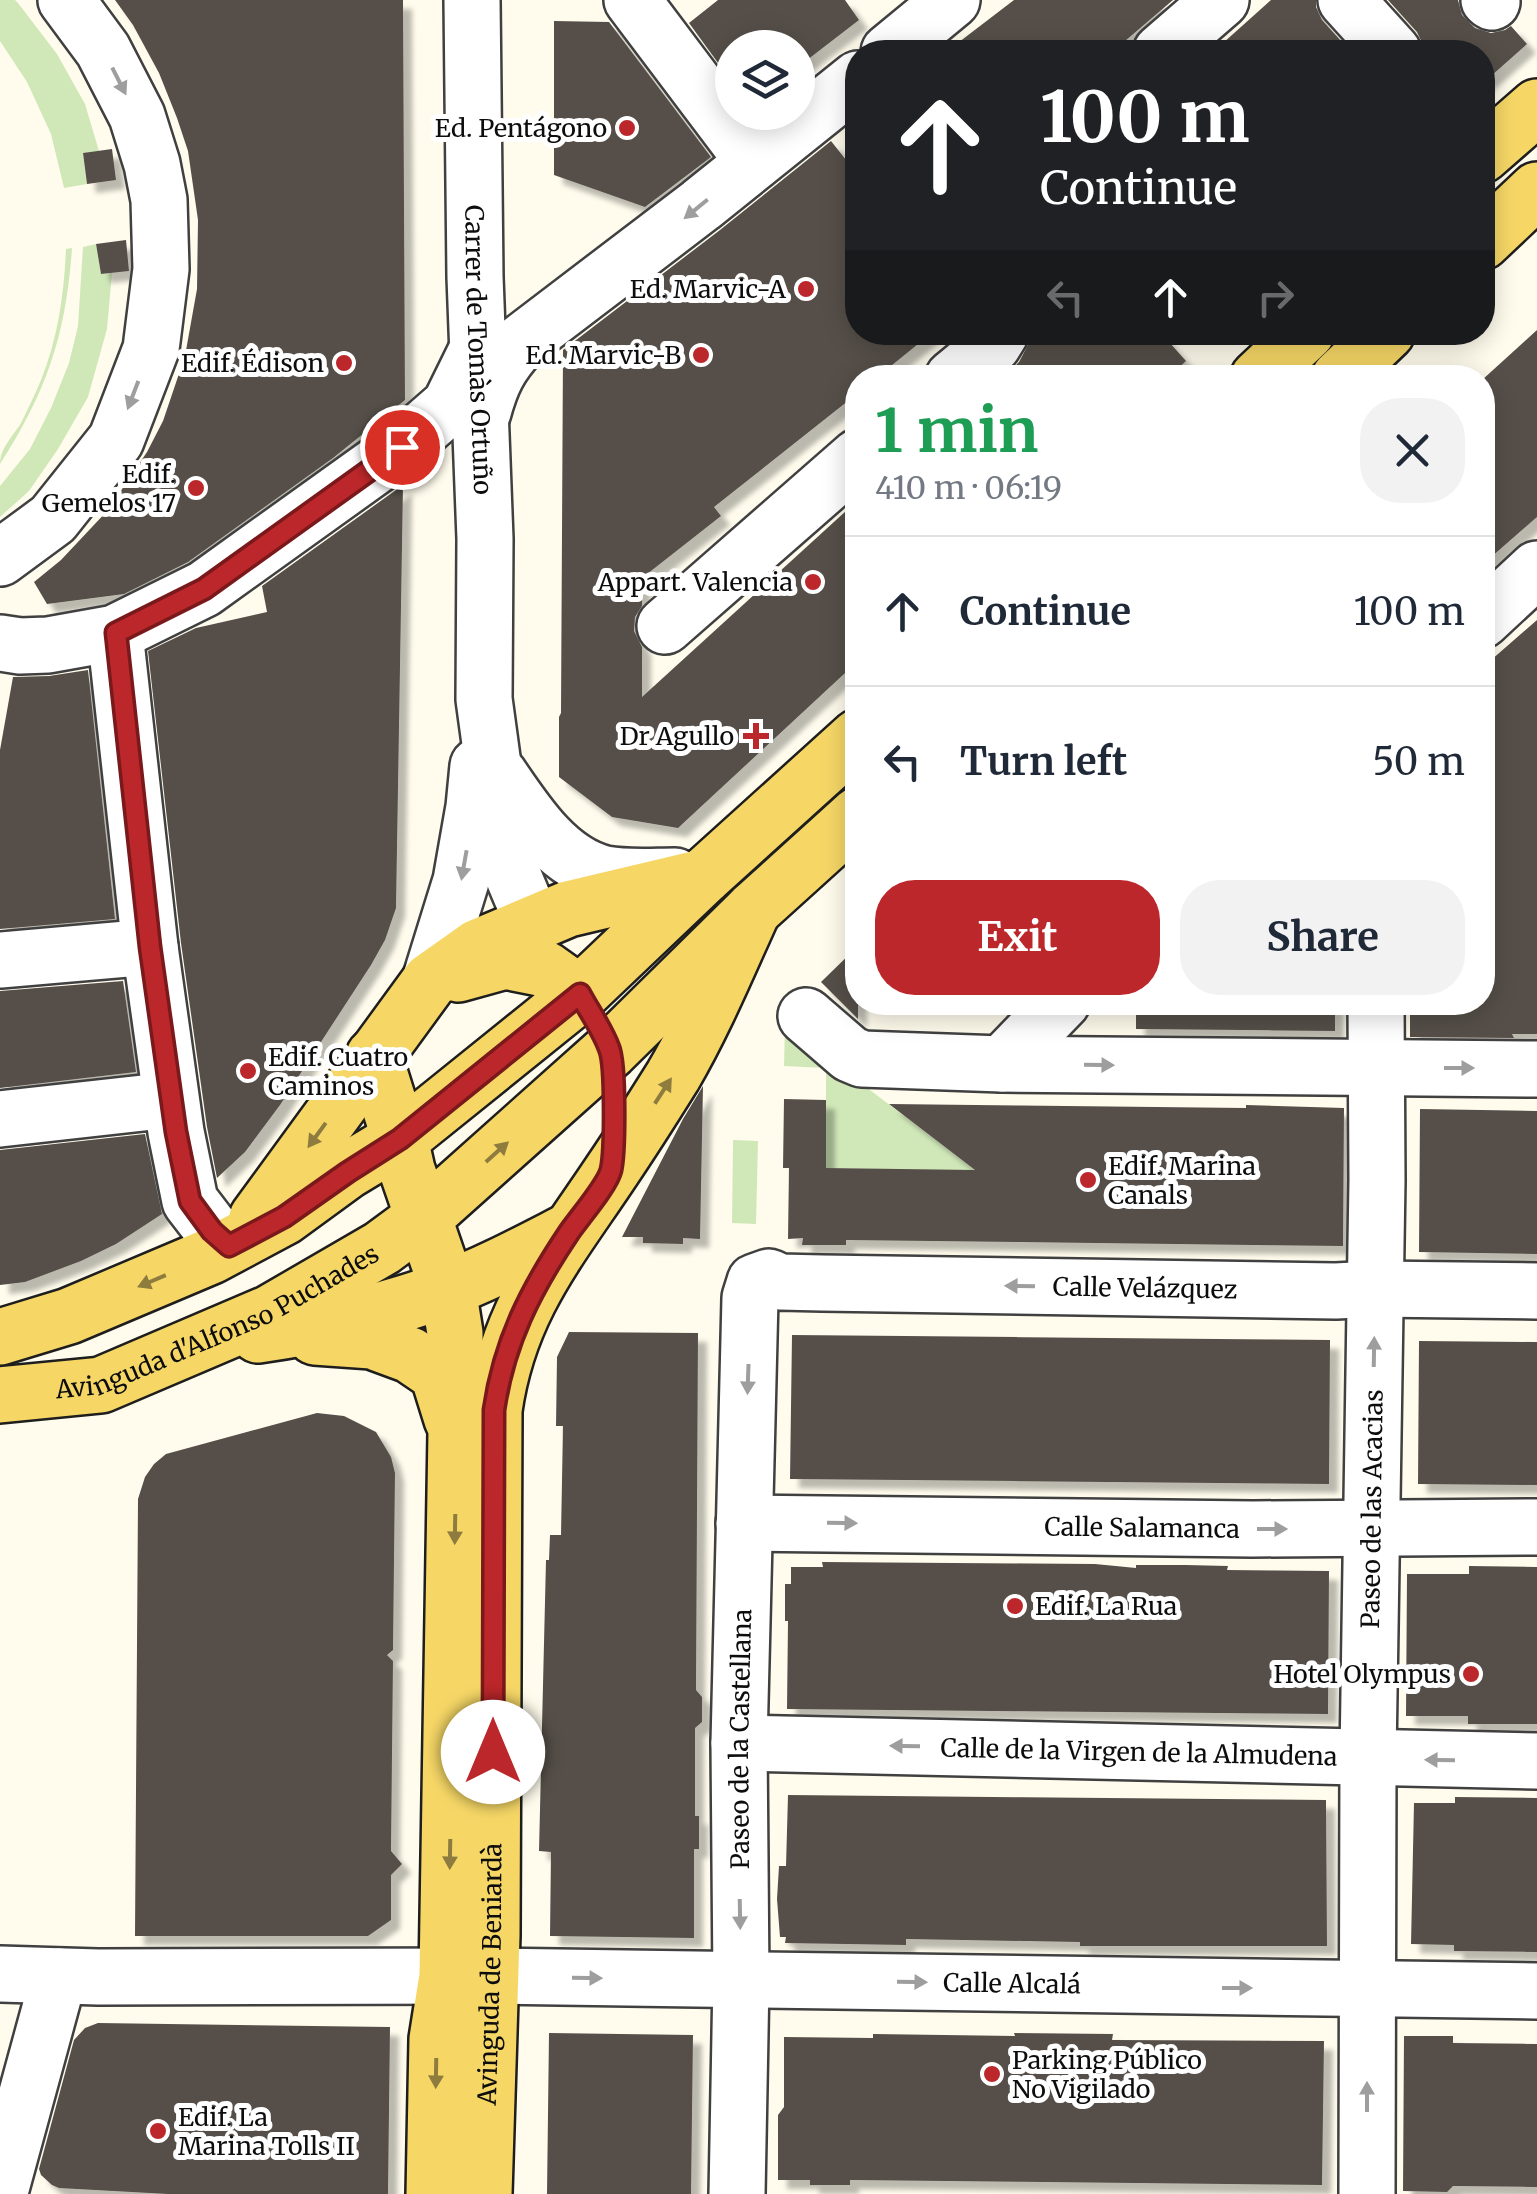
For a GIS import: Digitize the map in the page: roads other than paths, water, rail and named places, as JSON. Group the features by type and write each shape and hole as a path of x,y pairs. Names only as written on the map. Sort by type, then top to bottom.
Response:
{"main road":[{"path":"1495,144 1537,107"},
{"path":"1495,230 1537,190"},
{"path":"1272,365 1293,345"},
{"path":"1353,365 1374,345"},
{"path":"0,1338 69,1316 235,1243 284,1217 400,1139 580,994 845,749"},
{"name":"Avinguda d'Alfonso Puchades","path":"0,1395 101,1385 270,1313 382,1248 424,1217 611,1050 753,910 845,827"},
{"path":"235,1243 430,981 478,947 568,909 703,877"},
{"name":"Avinguda de Beniardà","path":"434,2194 437,2039 469,1976 492,1916 494,1410 503,1362 518,1320 543,1273 674,1074 753,910"},
{"path":"533,923 611,1050 611,1173"},
{"path":"430,981 505,961 546,970 580,994"},
{"name":"Avinguda de Beniardà","path":"374,1056 406,1170 448,1289 454,1334 469,1976 484,2194"},
{"path":"206,1342 347,1319 448,1289 569,1231"},
{"path":"265,1334 372,1341 410,1355 438,1374 456,1432"}],"street":[{"path":"0,558 52,519 116,440 151,349 161,269 158,200 137,116 103,50 66,0"},
{"name":"Carrer de Tomàs Ortuño","path":"430,981 462,881 474,807 484,699 485,539 475,277 472,0"},
{"path":"632,0 754,162"},
{"path":"1346,0 1382,40"},
{"path":"1173,40 1208,4"},
{"path":"482,415 502,362 520,343 754,162 845,109"},
{"path":"475,277 483,298 498,318 521,325 556,317"},
{"path":"969,365 993,345"},
{"path":"0,643 48,645 116,633 204,589 402,447 450,404 478,347"},
{"path":"402,447 422,449 453,461 464,478 485,539"},
{"path":"664,626 845,476"},
{"path":"1495,608 1537,569"},
{"path":"116,633 170,1100 190,1201 212,1231 235,1243"},
{"name":"Carrer de Tomàs Ortuño","path":"484,699 514,878 533,923"},
{"path":"493,765 527,815 572,860 605,874 703,877"},
{"path":"0,960 150,947"},
{"path":"1002,1064 1049,1015"},
{"name":"Paseo de las Acacias","path":"1367,2194 1376,1015"},
{"path":"806,1016 850,1054 862,1059 1002,1064 1537,1068"},
{"path":"0,1119 170,1100"},
{"name":"Calle Velázquez","path":"755,1282 770,1277 780,1282 857,1284 1537,1291"},
{"name":"Paseo de la Castellana","path":"737,2194 741,1980 739,1744 750,1298 755,1282"},
{"name":"Calle Salamanca","path":"744,1523 1253,1529 1537,1527"},
{"name":"Calle de la Virgen de la Almudena","path":"739,1744 1537,1761"},
{"name":"Calle Alcalá","path":"0,1974 469,1976 1537,1991"},
{"path":"0,2192 59,1976"}],"place":[{"name":"Ed. Pentágono","path":"627,128"},
{"name":"Ed. Marvic-A","path":"806,289"},
{"name":"Ed. Marvic-B","path":"701,355"},
{"name":"Edif. Édison","path":"344,363"},
{"name":"Edif. Gemelos 17","path":"196,488"},
{"name":"Appart. Valencia","path":"813,582"},
{"name":"Dr Agullo","path":"756,736"},
{"name":"Edif. Cuatro Caminos","path":"248,1071"},
{"name":"Edif. Marina Canals","path":"1088,1180"},
{"name":"Edif. La Rua","path":"1015,1606"},
{"name":"Hotel Olympus","path":"1471,1674"},
{"name":"Parking Público No Vigilado","path":"992,2074"},
{"name":"Edif. La Marina Tolls II","path":"158,2131"}]}
